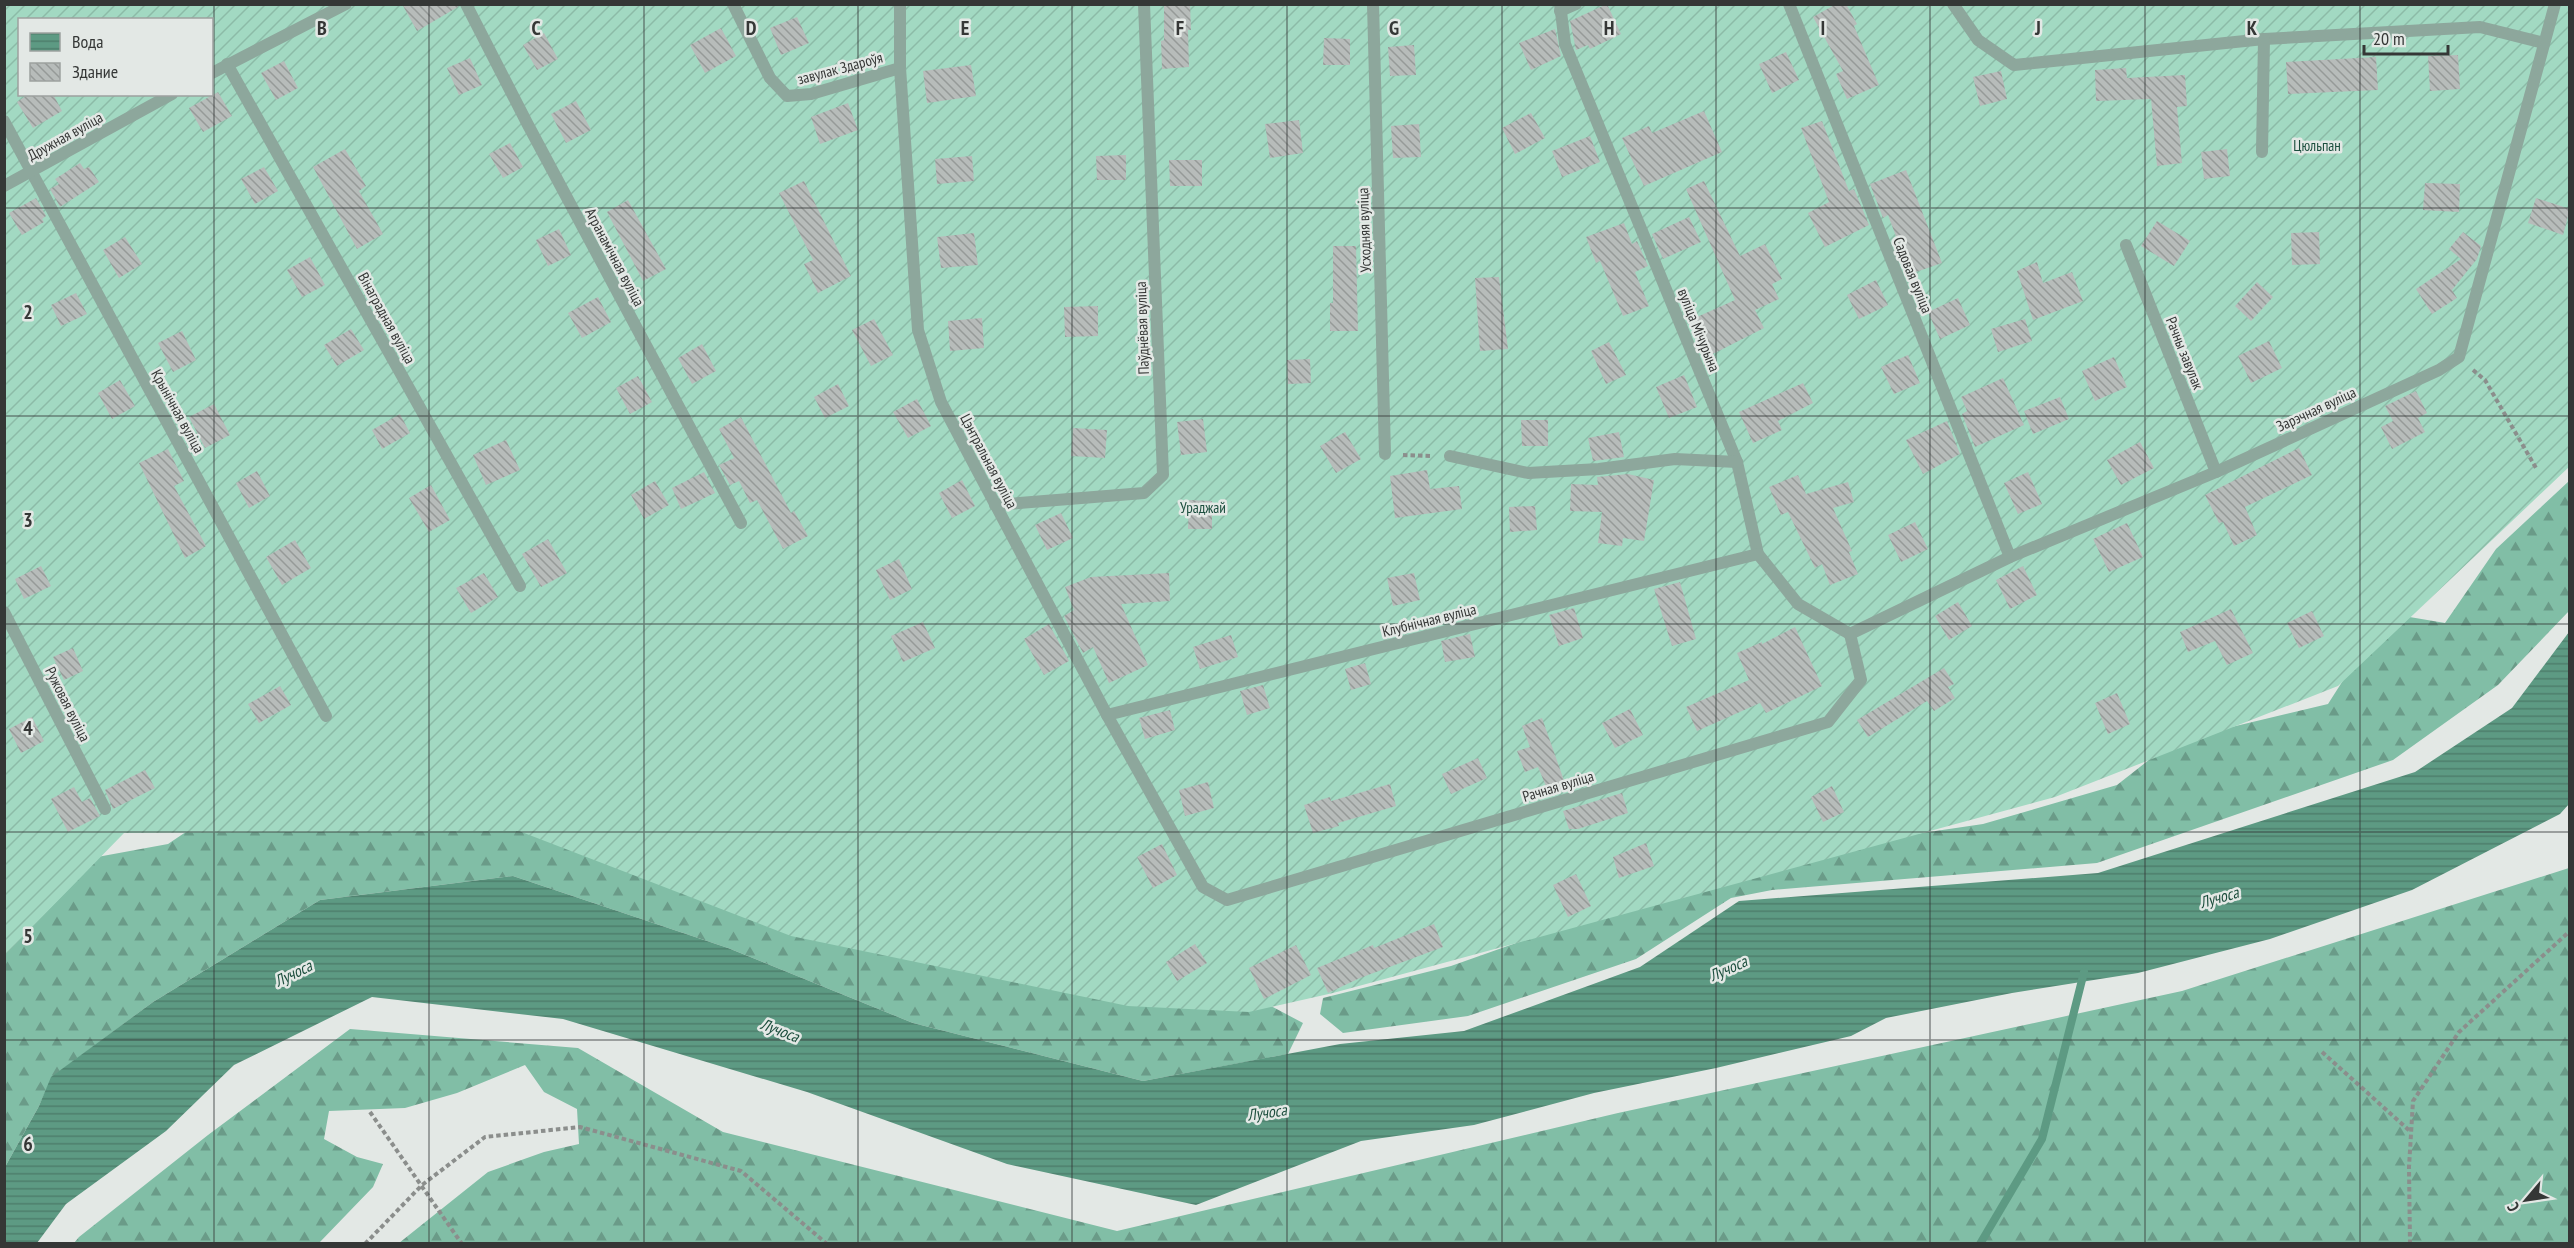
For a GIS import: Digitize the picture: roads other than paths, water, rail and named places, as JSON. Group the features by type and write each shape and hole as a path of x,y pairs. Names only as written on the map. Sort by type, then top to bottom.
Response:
{"lane":[{"path":"213,72 346,4"},
{"name":"Агранамічная вуліца","path":"466,4 526,123 741,523"},
{"name":"завулак Здароўя","path":"733,4 770,78 787,96 810,94 900,68"},
{"name":"Цэнтральная вуліца","path":"900,4 900,68 918,330 941,402 1107,715 1203,887"},
{"name":"Паўднёвая вуліца","path":"995,505 1144,493 1163,475 1144,4"},
{"name":"Усходняя вуліца","path":"1373,4 1385,454"},
{"path":"1560,8 1576,4"},
{"name":"Садовая вуліца","path":"1789,4 2010,557"},
{"path":"1953,4 1978,40 2014,64 2264,39 2480,27 2544,44 2555,4"},
{"name":"вуліца Мічурына","path":"1560,8 1564,44 1737,462 1758,554 1798,604 1851,634"},
{"path":"2262,152 2264,39"},
{"name":"Зарэчная вуліца","path":"1851,634 2010,557 2216,472 2439,370 2459,357 2544,44"},
{"name":"Вінаградная вуліца","path":"227,64 520,586"},
{"name":"Дружная вуліца","path":"4,186 168,96"},
{"name":"Крынічная вуліца","path":"4,121 326,716"},
{"name":"Рачны завулак","path":"2126,245 2216,472"},
{"path":"1450,456 1528,473 1599,469 1675,459 1737,462"},
{"name":"Клубнічная вуліца","path":"1107,715 1758,554"},
{"name":"Ружовая вуліца","path":"4,612 105,809"},
{"name":"Рачная вуліца","path":"1203,887 1227,900 1828,722 1861,680 1851,634"}],"water":[{"name":"Лучоса","path":"2569,632 2569,804 2560,814 2412,890 2270,939 2138,973 2012,993 1886,1018 1851,1036 1716,1068 1594,1093 1474,1125 1361,1141 1196,1205 1007,1164 807,1092 563,1019 372,997 234,1065 166,1131 66,1204 37,1243 5,1243 5,1167 39,1106 51,1077 153,1002 320,900 513,876 728,948 913,1023 1143,1081 1340,1044 1464,1031 1640,967 1739,901 2098,873 2415,772 2512,708"}],"waterway":[{"path":"1980,1244 2042,1139 2084,972"}],"park label":[{"name":"Цюльпан","path":"2317,145"},
{"name":"Ураджай","path":"1203,507"}]}
